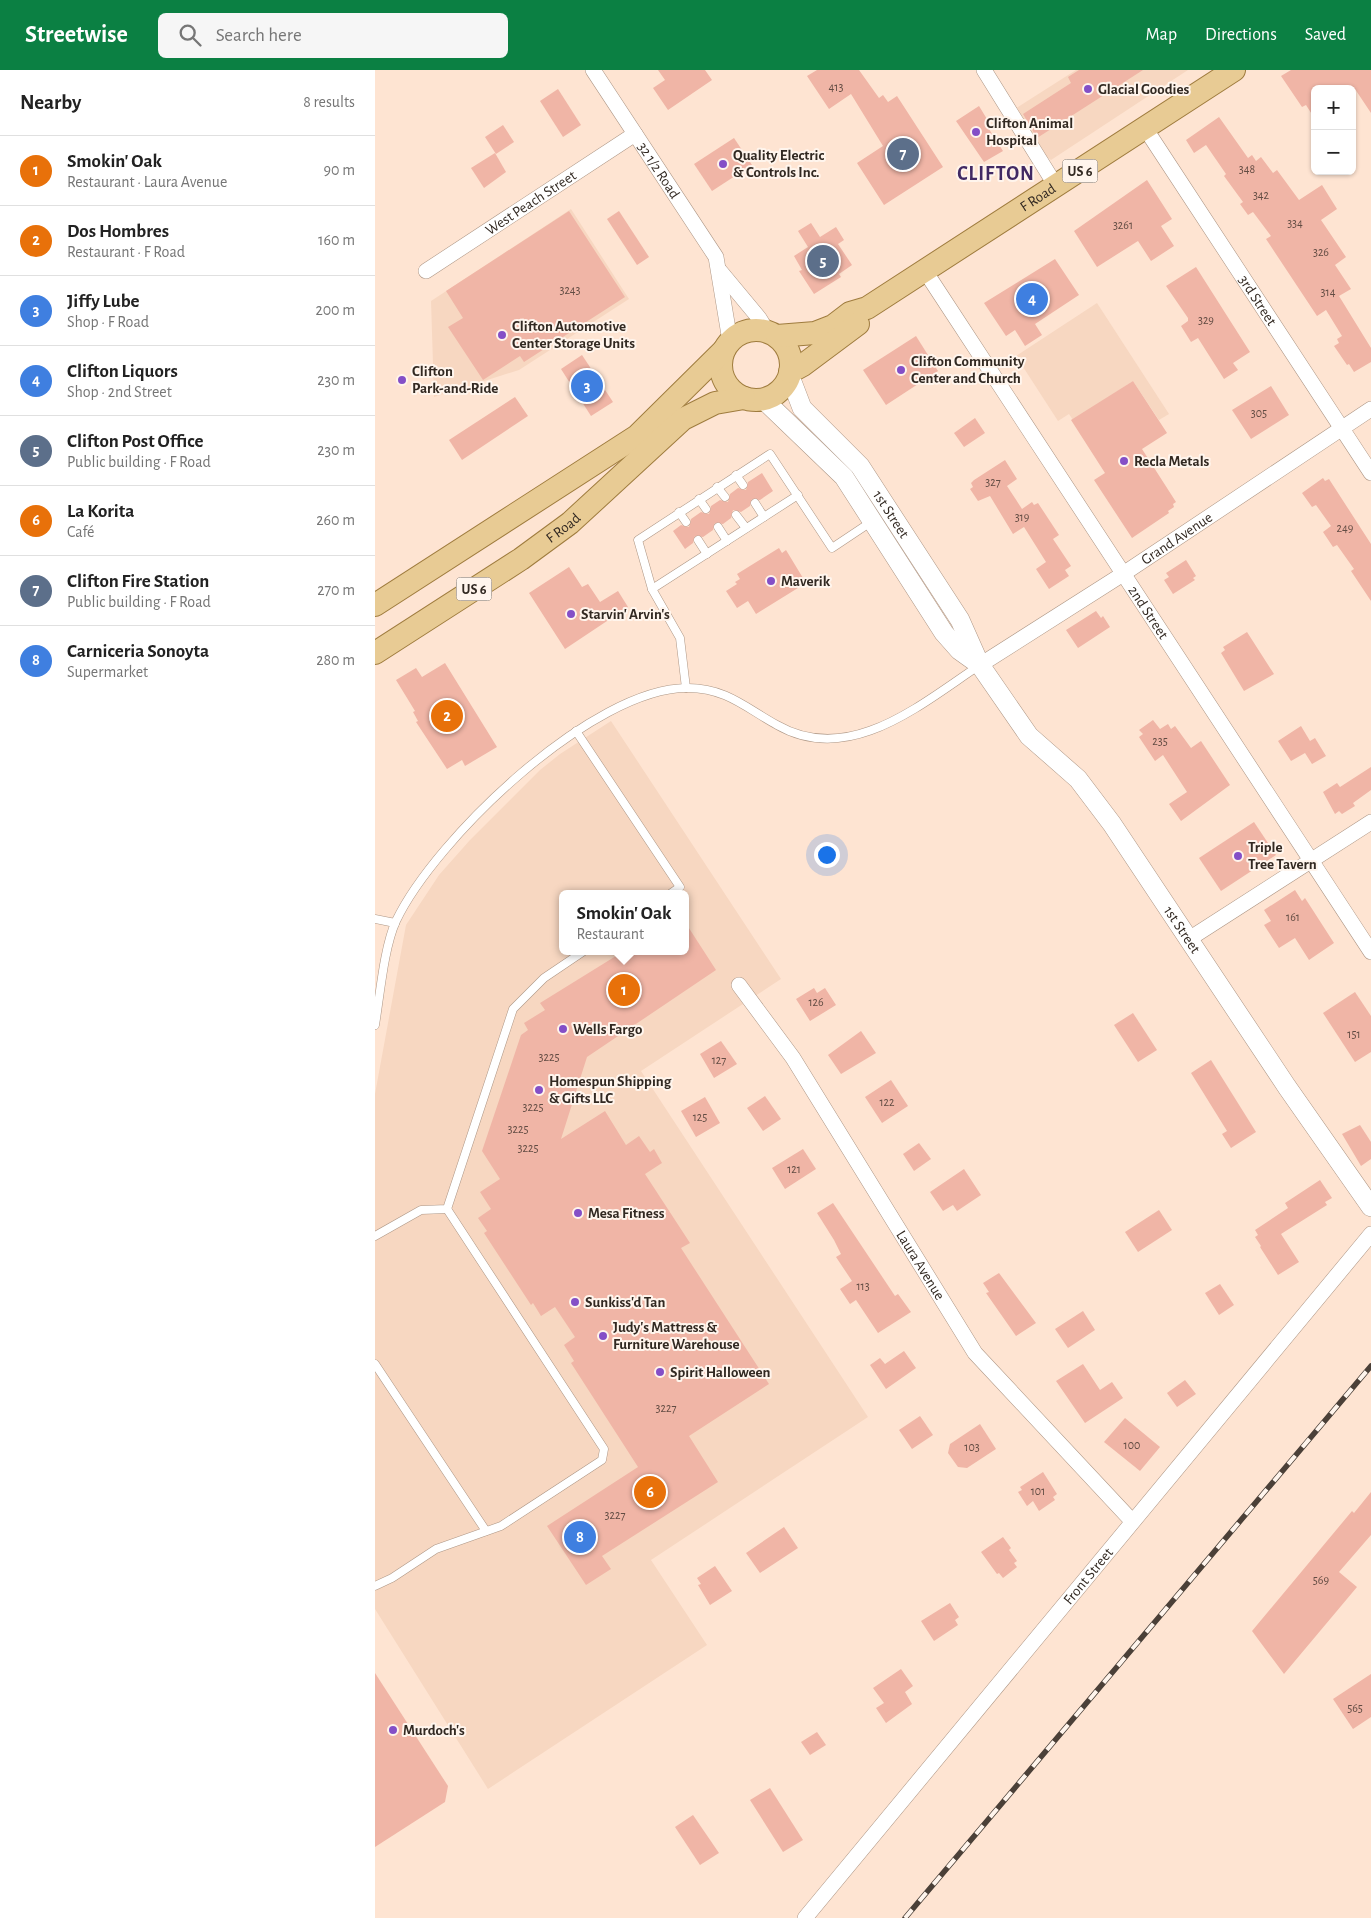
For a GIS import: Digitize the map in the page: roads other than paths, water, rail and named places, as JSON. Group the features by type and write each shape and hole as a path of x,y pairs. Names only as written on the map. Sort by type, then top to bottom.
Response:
{"main road":[{"name":"F Road","path":"772,334 815,333 833,326 850,313 867,308 1234,70"},
{"name":"F Road","path":"790,373 857,326 867,308"},
{"name":"US 6","path":"375,605 637,436 727,345 747,331 772,334"},
{"path":"772,334 789,352 790,373"},
{"path":"727,345 721,359 723,378 735,394 753,398"},
{"name":"US 6","path":"753,398 781,389 790,373"},
{"name":"F Road","path":"375,653 521,559 570,523 683,419 709,405 753,398"}],"street":[{"name":"32 1/2 Road","path":"593,70 716,257 727,345"},
{"path":"984,70 1057,186"},
{"name":"3rd Street","path":"1145,128 1343,427 1371,473"},
{"name":"West Peach Street","path":"426,271 635,134"},
{"name":"2nd Street","path":"925,271 1371,952"},
{"name":"32 1/2 Road","path":"719,272 772,334"},
{"name":"1st Street","path":"790,373 802,408 860,466 960,620 980,665 1029,736 1069,769 1086,789 1189,939 1287,1087 1371,1207"},
{"name":"1st Street","path":"753,398 844,477 944,633 959,650 980,665"},
{"name":"Grand Avenue","path":"980,665 1123,574 1371,409"},
{"path":"1189,939 1371,822"},
{"name":"Laura Avenue","path":"739,985 793,1058 975,1353 1132,1521"},
{"name":"Front Street","path":"805,1918 1371,1234"}],"lane":[{"path":"687,688 680,638 652,589 637,540 717,486 770,454 832,548 873,521"},
{"path":"736,475 743,485"},
{"path":"717,486 725,497"},
{"path":"652,589 798,494"},
{"path":"699,498 707,509"},
{"path":"755,502 764,517"},
{"path":"679,512 686,522"},
{"path":"736,515 745,528"},
{"path":"718,527 727,541"},
{"path":"698,540 707,554"},
{"path":"375,1025 395,923 407,901 438,856 513,781 576,731 617,708 646,697 687,688 701,689 738,699 785,730 801,735 852,737 888,724 980,665"},
{"path":"576,731 680,888 677,890"},
{"path":"375,919 395,923"},
{"path":"447,1209 513,1009 544,978 578,955"},
{"path":"375,1236 421,1210 447,1209"},
{"path":"375,1586 392,1578 436,1549 501,1526 602,1460 604,1449 447,1209"},
{"path":"375,1364 486,1531"}],"railway":[{"path":"905,1918 1371,1366"}],"place":[{"name":"Glacial Goodies","path":"1088,89"},
{"name":"Clifton Animal Hospital","path":"976,132"},
{"name":"Clifton Fire Station","path":"903,154"},
{"name":"Quality Electric & Controls Inc.","path":"723,164"},
{"name":"Clifton Post Office","path":"823,261"},
{"name":"Clifton Liquors","path":"1032,299"},
{"name":"Clifton Automotive Center Storage Units","path":"502,335"},
{"name":"Clifton Community Center and Church","path":"901,370"},
{"name":"Clifton Park-and-Ride","path":"402,380"},
{"name":"Jiffy Lube","path":"587,386"},
{"name":"Recla Metals","path":"1124,461"},
{"name":"Maverik","path":"771,581"},
{"name":"Starvin' Arvin's","path":"571,614"},
{"name":"Dos Hombres","path":"447,716"},
{"name":"Triple Tree Tavern","path":"1238,856"},
{"name":"Smokin' Oak","path":"624,990"},
{"name":"Wells Fargo","path":"563,1029"},
{"name":"Homespun Shipping & Gifts LLC","path":"539,1090"},
{"name":"Mesa Fitness","path":"578,1213"},
{"name":"Sunkiss'd Tan","path":"575,1302"},
{"name":"Judy's Mattress & Furniture Warehouse","path":"603,1336"},
{"name":"Spirit Halloween","path":"660,1372"},
{"name":"La Korita","path":"650,1492"},
{"name":"Carniceria Sonoyta","path":"580,1537"},
{"name":"Murdoch's","path":"393,1730"}],"district":[{"name":"CLIFTON","path":"996,173"}]}
